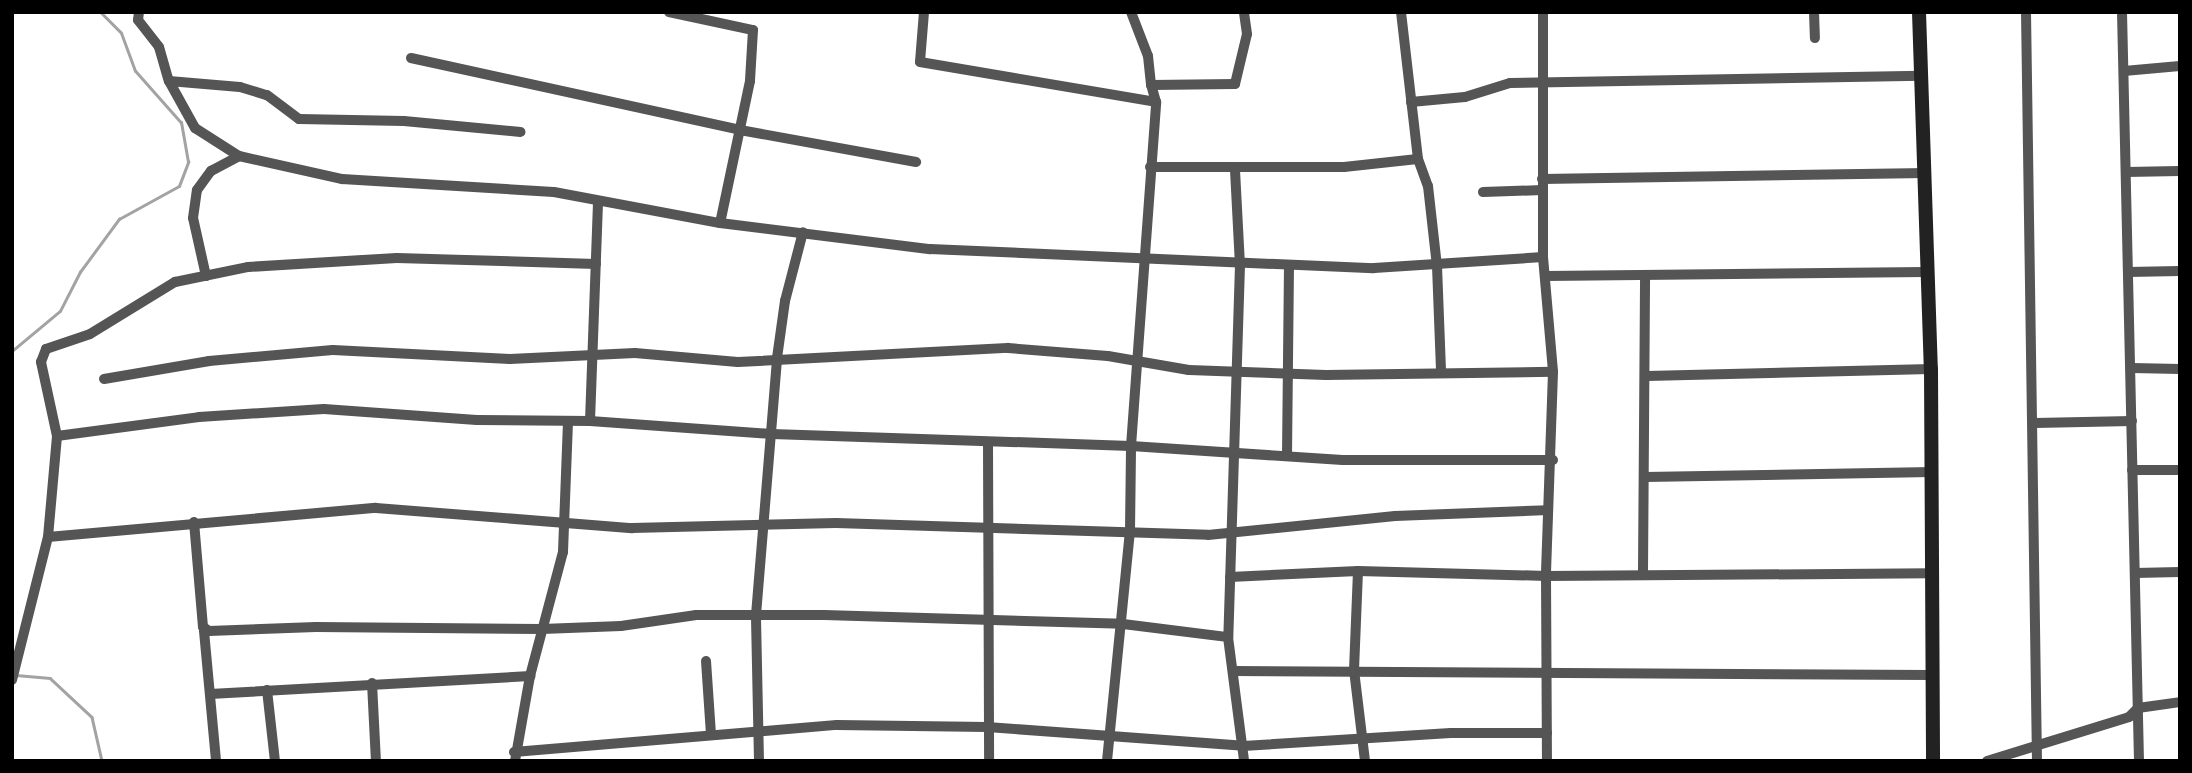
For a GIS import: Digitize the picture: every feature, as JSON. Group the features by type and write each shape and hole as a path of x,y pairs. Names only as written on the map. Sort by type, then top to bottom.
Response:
{"street":[{"path":"139,12 146,34 159,47 169,80 195,128 239,156 342,179 554,191 720,223 930,249 1289,266 1437,266 1543,257"},
{"path":"669,12 753,30 750,81 720,223"},
{"path":"923,12 920,62 1156,102"},
{"path":"1107,761 1123,624 1130,531 1131,446 1156,102 1148,56 1131,12"},
{"path":"1151,85 1235,84 1247,34 1244,12"},
{"path":"1401,12 1418,159 1427,186 1437,266 1441,372"},
{"path":"1543,12 1543,257 1553,372 1553,460 1546,576 1547,761"},
{"path":"1814,12 1815,38"},
{"path":"1920,12 1926,173 1925,272 1931,369 1933,761"},
{"path":"2026,12 2035,424 2037,761"},
{"path":"2122,12 2139,761"},
{"path":"411,58 740,130 915,162"},
{"path":"2124,71 2180,66"},
{"path":"1411,102 1465,97 1510,83 1922,76"},
{"path":"169,80 249,89 267,95 299,119 404,121 520,132"},
{"path":"206,276 193,218 197,190 211,171 239,156"},
{"path":"1150,167 1235,170 1344,167 1418,159"},
{"path":"1235,170 1240,265 1236,455 1228,637 1244,761"},
{"path":"2126,172 2180,171"},
{"path":"1483,192 1542,184 1926,173"},
{"path":"590,421 598,201"},
{"path":"759,761 756,615 777,358 785,300 803,232"},
{"path":"12,680 48,537 57,436 41,362 46,349 90,334 175,282 248,267 397,258 596,264"},
{"path":"1287,456 1290,373 1289,266"},
{"path":"2128,272 2180,271"},
{"path":"1546,276 1925,272"},
{"path":"1643,572 1647,376 1645,275"},
{"path":"104,379 209,361 333,350 594,358 635,354 738,362 1008,348 1189,370 1237,369 1290,373 1553,372"},
{"path":"2132,368 2180,369"},
{"path":"1647,376 1931,369"},
{"path":"57,436 199,416 324,409 477,421 590,421 772,434 1131,446 1236,455 1553,460"},
{"path":"568,421 568,522 530,676 514,756 758,730 837,725 987,727 1111,734 1243,746 1363,738 1547,733"},
{"path":"2035,424 2132,421"},
{"path":"988,443 989,761"},
{"path":"2132,470 2180,470"},
{"path":"1645,477 1932,472"},
{"path":"48,537 376,508 632,528 764,524 990,525 1231,533 1395,516 1548,510"},
{"path":"194,522 216,761"},
{"path":"1230,577 1358,571 1546,576 1643,572 1930,573"},
{"path":"1358,571 1354,670 1365,761"},
{"path":"2135,573 2180,572"},
{"path":"204,631 504,625 542,629 621,626 696,615 756,615 1123,624 1228,637"},
{"path":"706,661 711,735"},
{"path":"1233,671 1354,670 1546,676 1931,675"},
{"path":"210,694 530,676"},
{"path":"372,683 376,761"},
{"path":"267,690 275,761"},
{"path":"1987,761 2129,717 2138,708 2180,702"}],"waterway":[{"path":"12,351 60,311 80,272 119,219 179,186 188,162 181,123 135,71 121,33 100,12"},
{"path":"16,675 50,678 92,717 102,761"}]}
